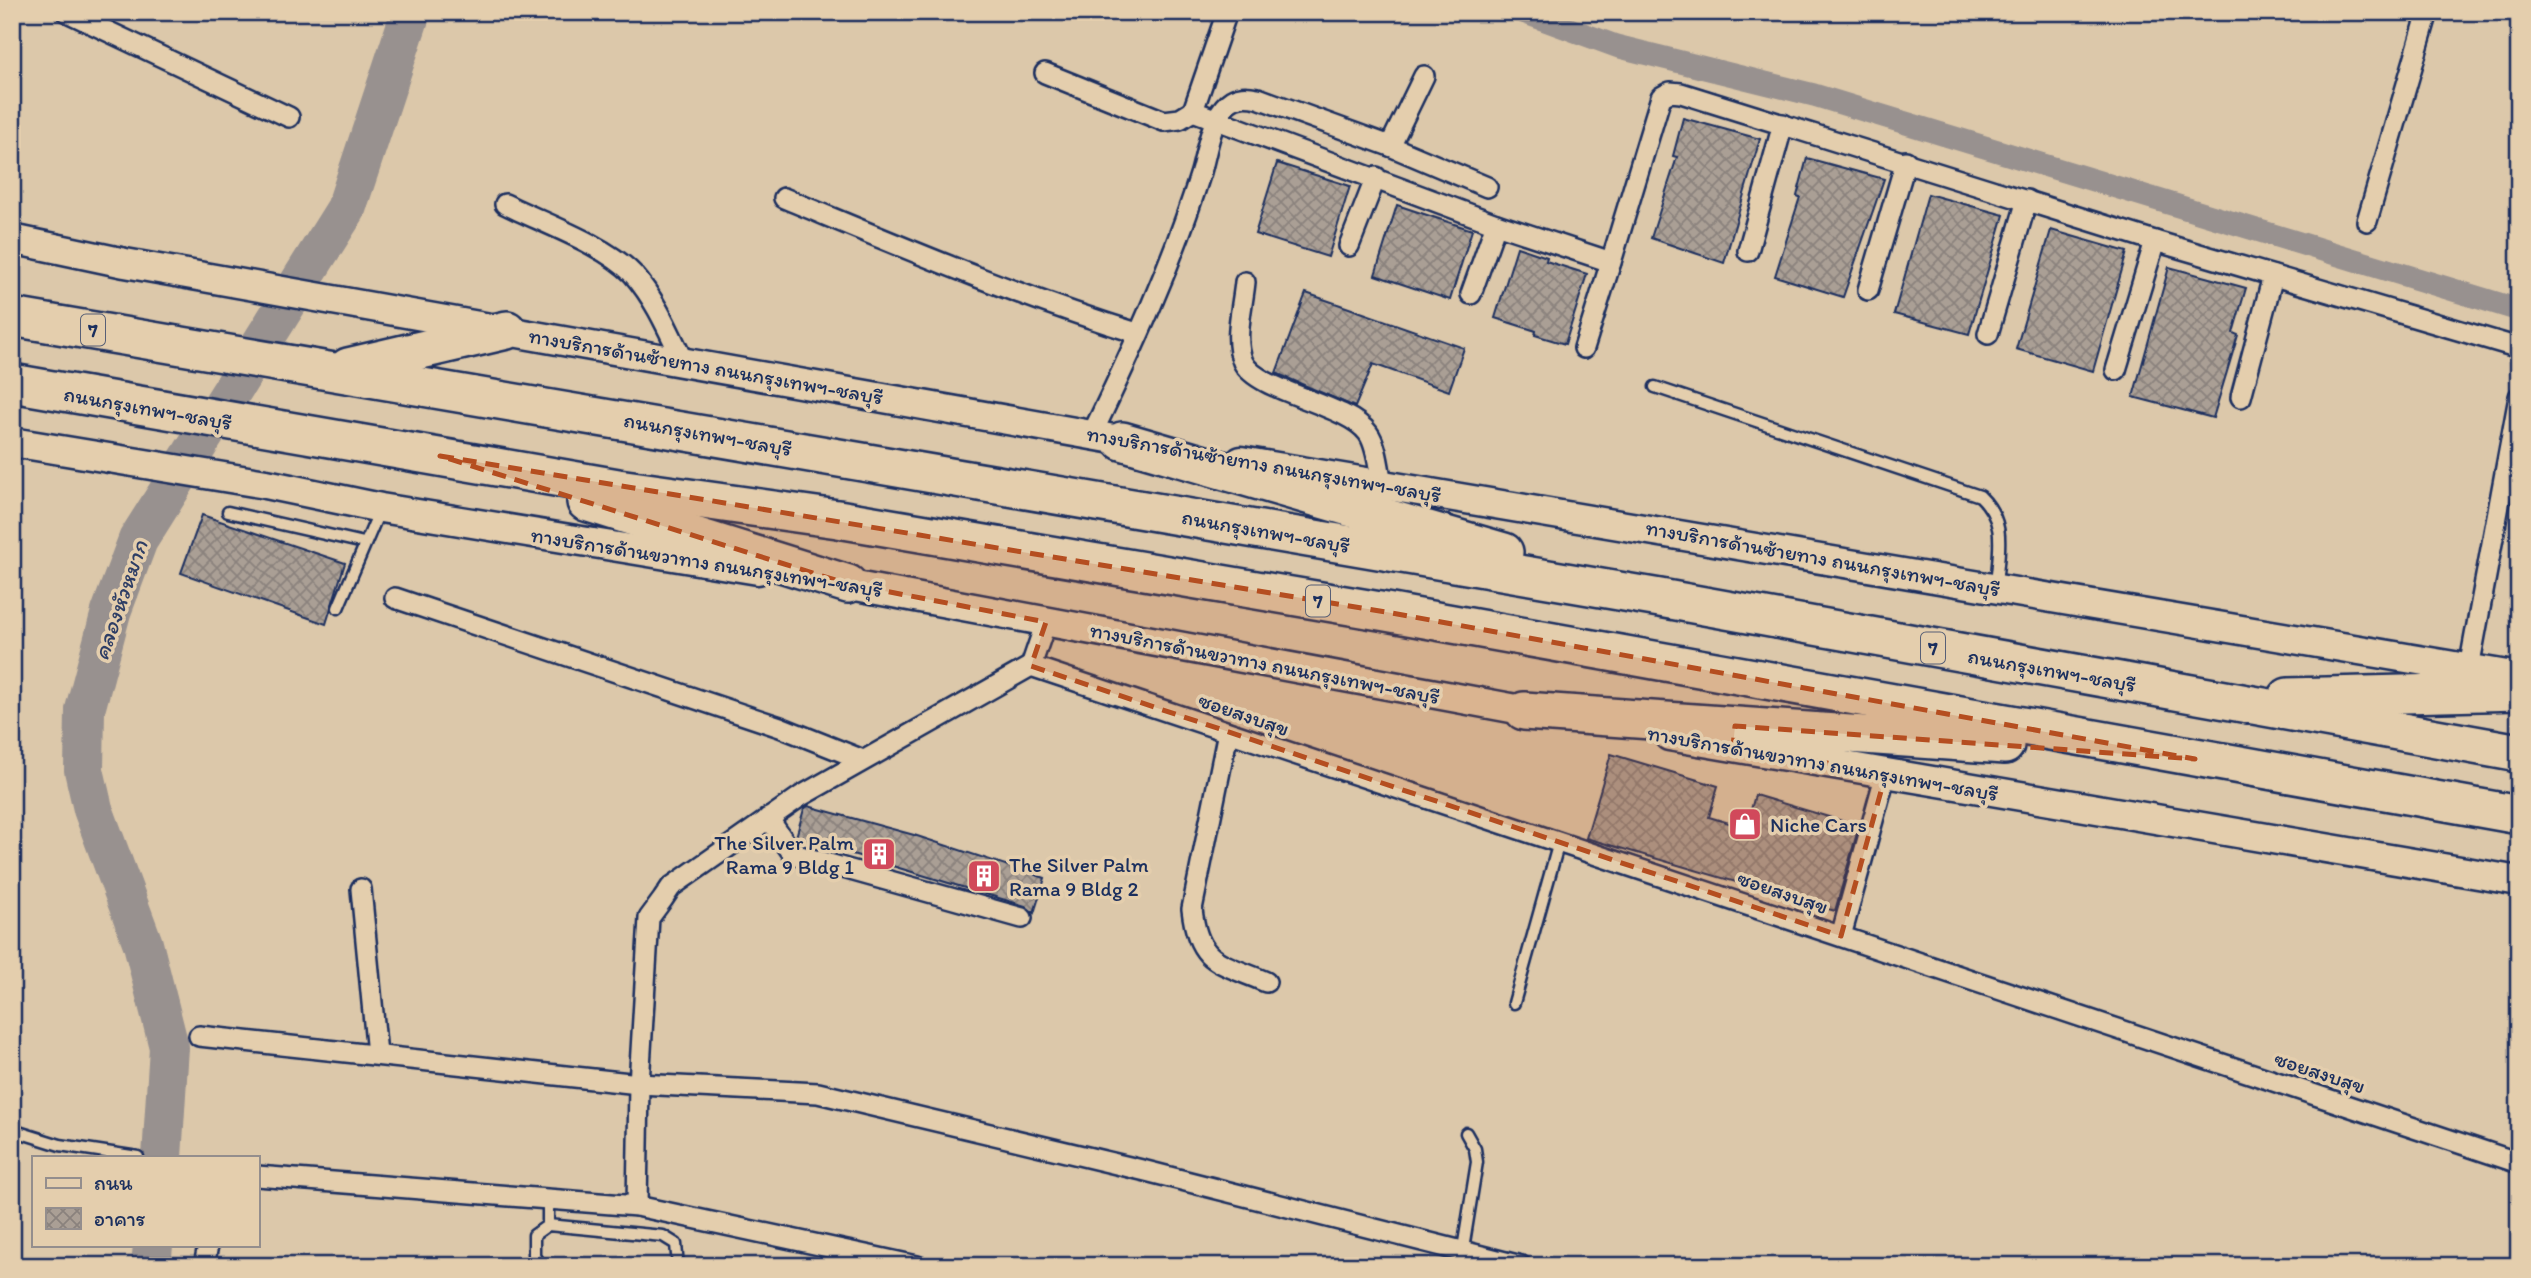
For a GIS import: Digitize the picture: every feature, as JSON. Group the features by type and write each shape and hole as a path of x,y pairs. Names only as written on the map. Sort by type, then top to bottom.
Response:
{"highway":[{"name":"ถนนกรุงเทพฯ-ชลบุรี","path":"12,317 1660,598 2207,699 2519,753"},
{"path":"334,370 507,330"},
{"name":"ถนนกรุงเทพฯ-ชลบุรี","path":"12,383 156,411 440,456 618,488 838,519 1386,612 2519,815"},
{"path":"1107,437 1660,598"},
{"path":"440,456 848,584"},
{"path":"2207,699 2519,691"},
{"path":"1524,711 2195,759"}],"main road":[{"name":"ทางบริการด้านซ้ายทาง ถนนกรุงเทพฯ-ชลบุรี","path":"12,239 372,307 1107,437 2519,677"},
{"name":"ทางบริการด้านขวาทาง ถนนกรุงเทพฯ-ชลบุรี","path":"18,441 265,484 381,508 848,584 1524,711 2519,881"}],"street":[{"path":"67,12 289,117"},
{"path":"1045,73 1164,121 1180,119 1194,111 1227,12"},
{"path":"2367,221 2428,12"},
{"path":"1390,146 1424,75"},
{"path":"1584,348 1661,97 1670,92 1681,93 1906,161 2155,241 2519,348"},
{"path":"1107,437 1137,332 1187,216 1216,120 1228,103 1244,95 1390,146 1487,187"},
{"path":"1194,111 1496,224 1611,262"},
{"path":"1748,251 1783,124"},
{"path":"1867,290 1906,161"},
{"path":"1349,246 1376,177"},
{"path":"784,198 1075,314 1137,332"},
{"path":"1989,334 2027,200"},
{"path":"505,204 601,251 631,272 653,300 684,363"},
{"path":"1471,294 1496,224"},
{"path":"2116,370 2155,241"},
{"path":"2241,397 2273,276"},
{"path":"1245,282 1239,347 1244,365 1266,380 1358,422 1370,435 1382,484"},
{"path":"2469,668 2512,458 2519,397"},
{"path":"395,598 780,727 863,760"},
{"path":"637,1206 639,1084 649,918 671,887 768,818 863,760 1031,666 1046,622"},
{"name":"ซอยสงบสุข","path":"1031,666 2519,1163"},
{"path":"1228,732 1192,909 1195,936 1207,956 1266,982"},
{"path":"1841,936 1886,774"},
{"path":"768,818 793,854 1022,918"},
{"path":"361,889 376,1054"},
{"path":"199,1036 639,1084 818,1093 1463,1249 1521,1266"},
{"path":"259,1176 637,1206 917,1266"},
{"path":"204,1266 208,1246"}],"lane":[{"path":"1655,387 1980,496 1995,510 2000,528 1996,587"},
{"path":"338,608 381,508"},
{"path":"228,512 364,543"},
{"path":"1514,1003 1559,842"},
{"path":"12,1130 60,1145 132,1156"},
{"path":"1463,1249 1477,1162 1475,1149 1466,1133"},
{"path":"548,1225 550,1202 559,1198"},
{"path":"541,1266 534,1256 534,1235 548,1225 637,1231 671,1238 676,1244 678,1266"}],"highlighted area":[{"path":"440,456 1386,612 2195,759 1735,726 1733,747 1886,773 1841,936 1031,666 1046,622 848,584"}],"building":[{"path":"1683,118 1760,139 1724,263 1651,238 1677,157 1673,156"},
{"path":"1807,158 1884,179 1843,297 1775,276 1800,197 1797,196"},
{"path":"1277,163 1350,186 1328,257 1255,234"},
{"path":"1928,194 2004,215 1969,334 1894,314"},
{"path":"1397,205 1472,230 1450,300 1375,275"},
{"path":"2051,230 2127,252 2093,371 2016,349"},
{"path":"1517,247 1547,257 1546,261 1587,274 1565,344 1495,318"},
{"path":"2169,267 2246,288 2233,333 2238,335 2213,418 2133,397"},
{"path":"1306,293 1464,348 1449,391 1373,364 1355,407 1276,373"},
{"path":"202,515 345,563 326,624 181,573"},
{"path":"1611,754 1718,786 1709,817 1746,828 1755,795 1859,826 1835,911 1586,838"},
{"path":"808,806 914,835 1045,878 1034,913 1025,906 796,837 804,809"}],"waterway":[{"name":"คลองหัวหมาก","path":"162,1156 169,1047 143,944 93,809 84,770 85,710 111,612 138,540 346,209 411,12"},
{"path":"1523,12 1616,46 1814,95 2519,310"},
{"name":"คลองหัวหมาก","path":"151,1266 153,1246"}],"place":[{"name":"Niche Cars","path":"1745,824"},
{"name":"The Silver Palm Rama 9 Bldg 1","path":"879,854"},
{"name":"The Silver Palm Rama 9 Bldg 2","path":"984,876"}]}
